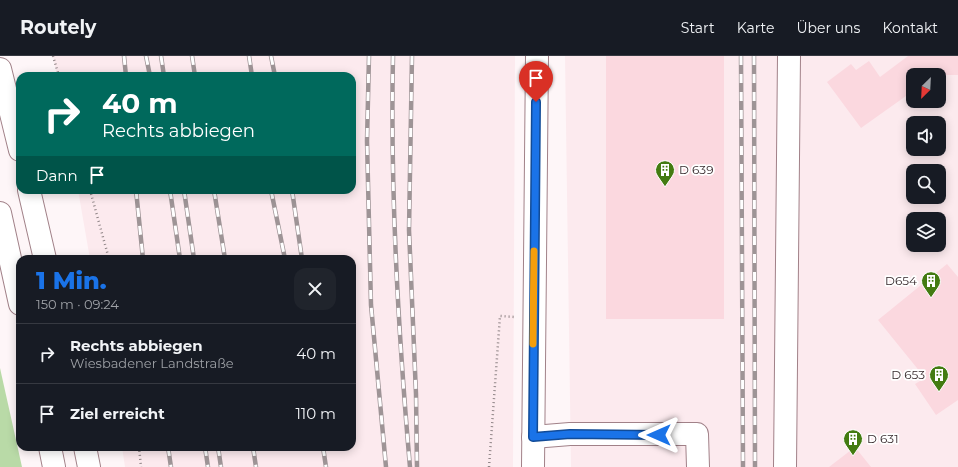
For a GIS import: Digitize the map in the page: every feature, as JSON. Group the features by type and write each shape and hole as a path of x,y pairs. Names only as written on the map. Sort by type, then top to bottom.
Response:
{"main road":[{"path":"533,467 537,56"},
{"path":"785,467 789,56"},
{"path":"0,69 16,134"},
{"path":"30,194 44,255"},
{"path":"0,213 16,286"},
{"path":"533,437 570,434 697,434 698,467"},
{"path":"51,451 54,467"},
{"path":"86,451 89,467"}],"path":[{"path":"53,56 58,72"},
{"path":"91,194 108,255"},
{"path":"489,467 500,316"},
{"path":"139,451 141,467"}],"shaded area":[{"path":"53,56 515,56 513,467 125,467 123,451 356,451 356,255 89,255 79,194 356,194 356,72 56,72"},
{"path":"565,56 958,56 958,467 571,467"}],"green space":[{"path":"0,368 16,440 16,451 18,451 22,467 0,467"}],"building":[{"name":"D 639","path":"606,56 724,56 724,319 606,319"},
{"path":"908,56 958,56 958,75 946,75 946,68 906,68 906,96 861,128 827,82 851,64 856,70 869,61 880,77"},
{"name":"D654","path":"947,264 958,277 958,400 936,415 915,384 925,378 878,320"},
{"name":"D 631","path":"855,447 871,467 829,467"}],"railway":[{"path":"124,56 126,72"},
{"path":"146,56 149,72"},
{"path":"161,56 163,72"},
{"path":"192,56 194,72"},
{"path":"249,56 251,72"},
{"path":"271,56 274,72"},
{"path":"369,56 367,141 371,305 386,467"},
{"path":"393,56 392,107 396,262 410,467"},
{"path":"412,56 409,230 416,394 417,467"},
{"path":"741,56 743,467"},
{"path":"754,56 755,467"},
{"path":"136,194 143,255"},
{"path":"171,194 179,255"},
{"path":"185,194 193,255"},
{"path":"215,194 224,255"},
{"path":"272,194 284,255"},
{"path":"293,194 301,255"},
{"path":"169,451 171,467"},
{"path":"206,451 208,467"},
{"path":"219,451 221,467"},
{"path":"254,451 256,467"},
{"path":"324,451 326,467"}],"slow traffic":[{"path":"533,344 534,251"}],"place":[{"name":"D 639","path":"665,187"},
{"name":"D654","path":"931,298"},
{"name":"D 653","path":"939,392"},
{"name":"D 631","path":"853,456"}],"route":[{"path":"536,102 533,437 570,434 659,435"}]}
